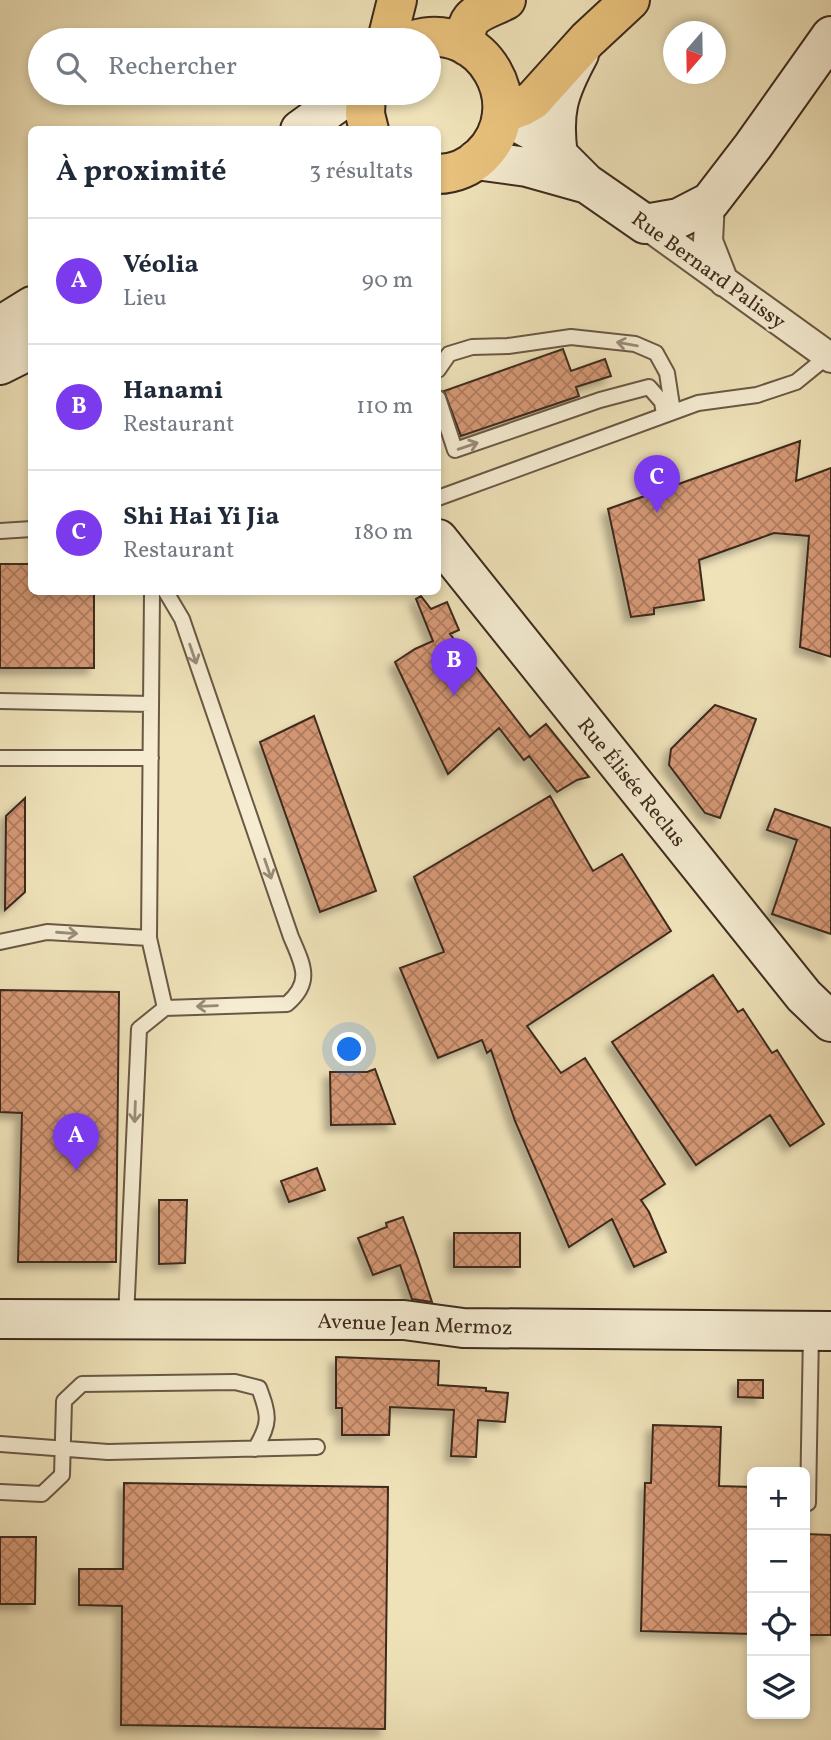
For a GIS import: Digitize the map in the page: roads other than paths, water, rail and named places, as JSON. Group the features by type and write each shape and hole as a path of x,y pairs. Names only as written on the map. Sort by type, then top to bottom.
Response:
{"main road":[{"path":"390,28 397,0"},
{"path":"444,42 452,24 447,0"},
{"path":"444,42 465,31 471,19 506,0"},
{"path":"502,114 533,100 587,40 630,0"},
{"path":"645,224 679,218 709,202 753,146 831,36"},
{"path":"558,156 556,109 563,83 587,40"},
{"path":"444,42 486,62 502,95 502,114 493,140 449,173"},
{"path":"306,126 334,105"},
{"path":"365,105 368,126"},
{"name":"Rue Bernard Palissy","path":"502,114 535,132 586,183 645,224"},
{"name":"Rue Bernard Palissy","path":"449,173 539,170 586,183"},
{"path":"0,326 28,308"},
{"path":"0,365 28,351"},
{"name":"Rue Élisée Reclus","path":"441,543 796,986 831,1022"},
{"name":"Avenue Jean Mermoz","path":"0,1319 404,1320 463,1328 821,1331"}],"street":[{"path":"709,202 708,241 724,282"},
{"name":"Rue Bernard Palissy","path":"645,224 830,357"}],"lane":[{"path":"441,366 449,354 472,347 508,346 571,337 635,345 656,353 667,373 668,414"},
{"path":"441,497 698,402 757,395 796,383 830,357"},
{"path":"441,407 455,450 600,400 649,387 668,414"},
{"path":"0,531 28,529"},
{"path":"152,595 149,938 165,1007"},
{"path":"126,1320 139,1029 165,1007 287,1004 299,993 303,975 302,961 291,937 181,620 168,595"},
{"path":"0,701 151,704"},
{"path":"0,758 151,758"},
{"path":"0,942 47,932 149,938"},
{"path":"810,1477 821,1331"},
{"path":"0,1492 42,1494 62,1475 64,1401 82,1384 235,1382 259,1388 268,1412 266,1431 255,1449"},
{"path":"0,1444 108,1452 317,1447"}],"place":[{"name":"Shi Hai Yi Jia","path":"657,513"},
{"name":"Hanami","path":"454,696"},
{"name":"Véolia","path":"76,1171"}]}
